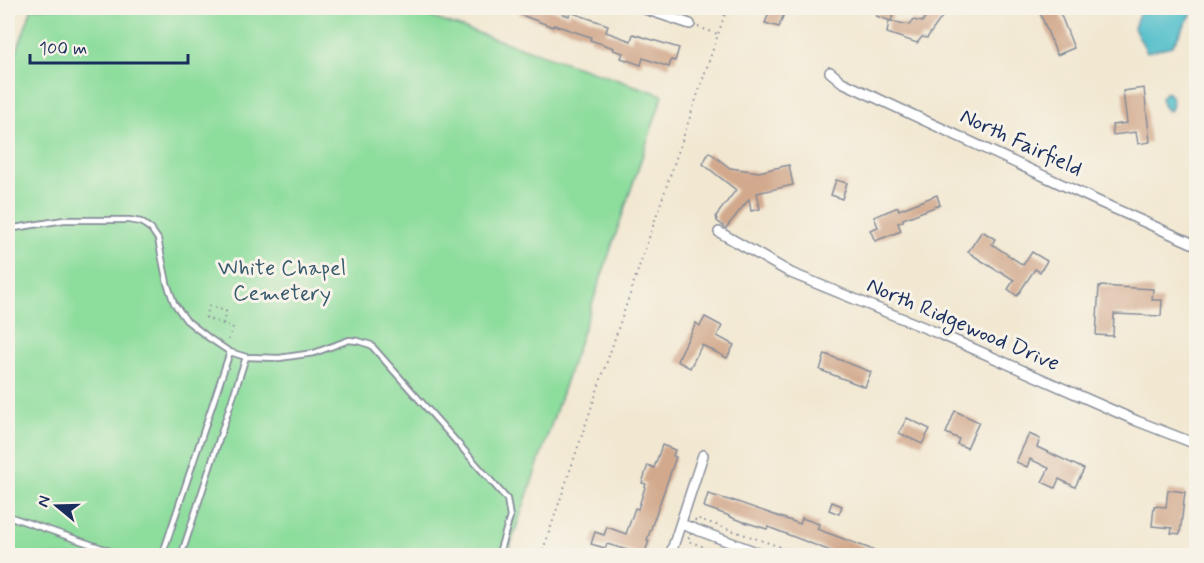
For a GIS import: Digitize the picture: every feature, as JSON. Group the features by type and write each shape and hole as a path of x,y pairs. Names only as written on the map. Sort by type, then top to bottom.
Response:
{"street":[{"path":"642,8 690,24"},
{"name":"North Fairfield","path":"830,72 842,81 1104,204 1197,244"},
{"name":"North Ridgewood Drive","path":"719,232 790,273 940,334 1197,444"},
{"path":"670,555 703,455"},
{"path":"681,524 767,555"}],"lane":[{"path":"8,230 64,220 141,222 151,229 158,239 167,283 174,303 186,320 208,338 246,357 279,358 314,353 349,340 371,345 507,499 510,517 498,555"},
{"path":"162,555 228,350"},
{"path":"181,555 246,357"},
{"path":"8,516 125,555"}],"path":[{"path":"541,555 727,8"},
{"path":"690,24 718,34"},
{"path":"223,324 226,311 209,306 206,318 223,324 232,327 228,350"}],"green space":[{"name":"White Chapel Cemetery","path":"32,8 403,8 663,95 507,555 8,556 8,77"}],"water":[{"path":"1141,8 1161,8 1163,11 1172,8 1196,8 1196,12 1192,13 1172,46 1147,52 1134,28"},
{"path":"1166,92 1172,100 1170,111 1165,108 1161,98"}],"building":[{"path":"522,8 546,8 569,16 570,12 608,25 606,32 631,41 633,34 679,48 675,61 671,60 669,67 643,58 641,65 621,58 623,53 590,40 591,37 554,25 553,27 519,14"},
{"path":"771,8 786,8 779,27 765,23"},
{"path":"878,8 895,8 891,21 876,16"},
{"path":"1038,8 1058,8 1074,48 1057,55"},
{"path":"931,9 942,17 927,38 922,37 917,43 887,33 889,21 910,25 913,20 922,22"},
{"path":"1144,88 1150,142 1138,144 1136,132 1113,135 1112,125 1127,123 1123,91"},
{"path":"709,152 730,168 759,172 789,165 793,185 757,193 760,209 751,211 749,199 726,228 717,221 716,216 736,190 703,164"},
{"path":"836,180 847,183 842,199 831,195"},
{"path":"937,195 940,205 903,219 898,223 901,231 875,241 870,230 878,227 874,217"},
{"path":"982,231 995,239 992,244 1023,265 1032,252 1047,261 1040,272 1035,269 1017,296 1008,289 1014,280 968,252"},
{"path":"1099,286 1153,289 1152,300 1162,300 1161,316 1114,314 1113,336 1096,335"},
{"path":"705,317 722,326 717,336 734,345 727,358 702,345 690,368 677,361 696,323 700,326"},
{"path":"825,354 871,372 865,387 820,370"},
{"path":"955,411 979,422 967,448 957,444 959,439 946,433"},
{"path":"907,418 930,429 922,444 899,433"},
{"path":"1029,434 1040,439 1037,447 1084,469 1075,487 1059,479 1055,488 1042,482 1049,468 1030,459 1027,467 1016,462"},
{"path":"662,445 675,450 673,456 676,457 647,540 649,541 644,555 607,544 605,548 591,544 595,532 604,535 607,527 626,534 635,508 638,509 646,484 642,483 648,465 654,468"},
{"path":"1168,490 1185,492 1180,534 1171,533 1172,528 1152,526 1154,506 1166,507"},
{"path":"708,494 800,524 802,518 819,524 817,529 887,555 841,555 768,527 767,529 735,519 704,507"},
{"path":"832,502 842,506 839,514 829,510"}]}
